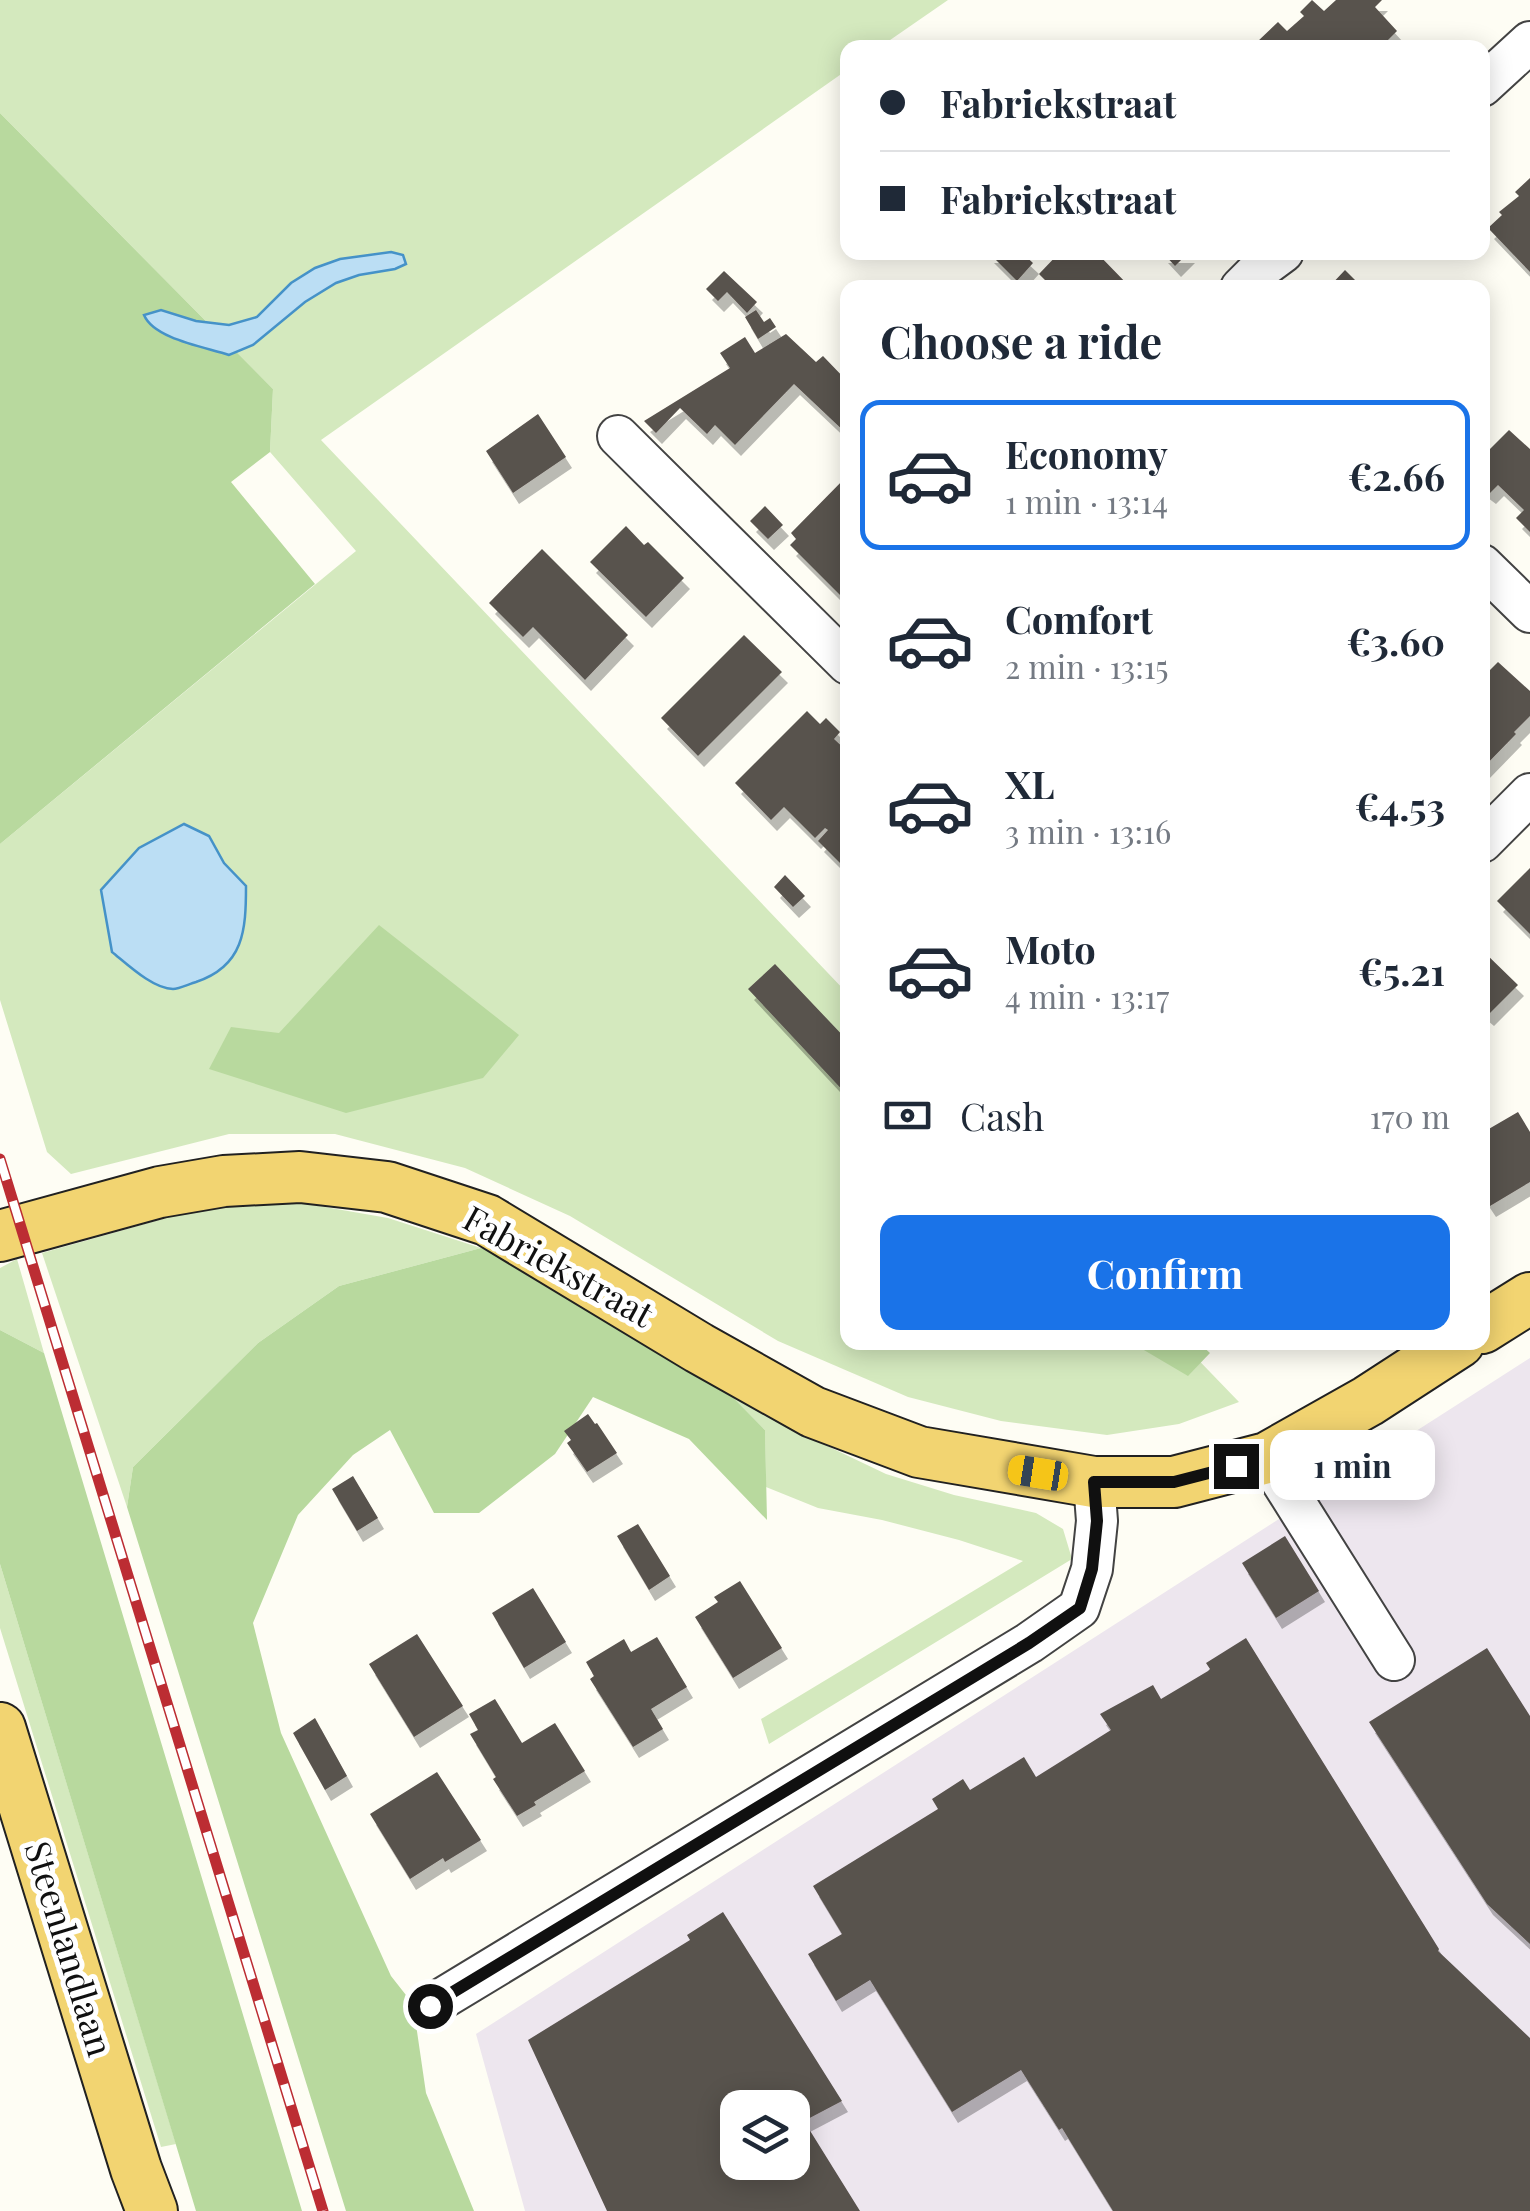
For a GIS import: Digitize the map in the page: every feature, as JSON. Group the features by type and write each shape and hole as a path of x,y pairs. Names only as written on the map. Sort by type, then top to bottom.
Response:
{"main road":[{"name":"Fabriekstraat","path":"0,1236 160,1192 224,1181 300,1178 387,1186 487,1220 813,1412 919,1452 1094,1482 1174,1482 1266,1458 1368,1401 1448,1350"},
{"path":"1490,1323 1530,1298"},
{"name":"Steenlandlaan","path":"0,1728 144,2197"}],"street":[{"path":"1490,79 1530,42"},
{"path":"1249,280 1272,260"},
{"path":"618,436 840,656"},
{"path":"1490,573 1530,612"},
{"path":"1490,834 1530,794"},
{"path":"1266,1458 1394,1660"},
{"path":"430,2006 1029,1643 1080,1608 1092,1569 1097,1521 1094,1482"}],"shaded area":[{"path":"1530,1358 1530,2211 525,2211 476,2034"}],"green space":[{"path":"0,0 948,0 890,40 840,40 840,75 321,440 840,986 840,1350 1189,1350 1239,1402 1179,1424 1107,1435 1001,1421 908,1397 778,1341 570,1216 465,1168 335,1134 229,1134 71,1174 47,1152 0,1000 0,844 356,551 270,452 273,389 0,113"},
{"path":"0,113 273,389 270,452 231,482 315,584 0,844"},
{"path":"379,925 519,1035 483,1078 346,1113 209,1069 231,1027 279,1033"},
{"path":"302,1203 388,1218 481,1248 339,1286 258,1343 133,1467 127,1507 42,1253 212,1205"},
{"path":"481,1248 517,1260 713,1377 765,1430 767,1520 689,1439 593,1397 555,1454 479,1513 434,1513 390,1430 353,1455 298,1515 253,1623 281,1733 391,1976 413,2004 426,2093 474,2211 346,2211 127,1507 133,1467 258,1343 339,1286"},
{"path":"17,1259 44,1353 0,1330 0,1268"},
{"path":"0,1330 44,1353 302,2211 196,2211 0,1564"},
{"path":"1144,1350 1207,1350 1210,1353 1188,1376"},
{"path":"713,1377 775,1421 886,1474 954,1495 1036,1513 1063,1529 1072,1559 769,1744 761,1719 1023,1561 882,1520 818,1508 766,1487 765,1430"},
{"path":"0,1564 176,2144 161,2147 0,1628"}],"water":[{"path":"391,252 403,255 406,264 336,283 305,302 253,345 229,355 169,336 144,315 161,310 196,321 229,325 257,317 291,283 315,268 340,259"},
{"path":"184,824 209,836 224,863 246,886 245,917 239,944 224,966 212,975 173,989 149,980 112,952 101,890 139,848"}],"building":[{"path":"1312,0 1324,11 1336,0 1382,0 1375,7 1397,31 1388,40 1259,40 1278,22 1287,31 1304,16 1300,12"},
{"path":"1530,178 1530,272 1490,230 1502,215 1499,212 1519,196 1515,192"},
{"path":"996,260 1033,263 1016,280"},
{"path":"1052,260 1104,260 1123,280 1045,280 1039,274"},
{"path":"1345,270 1355,280 1336,280"},
{"path":"724,271 757,302 747,313 727,292 718,301 706,289"},
{"path":"756,310 764,322 770,318 776,327 758,339 745,317"},
{"path":"786,334 816,362 823,356 840,374 840,427 794,384 735,445 715,425 707,434 680,408 656,433 644,421 730,368 720,353 745,337 755,353"},
{"path":"538,414 566,457 513,493 486,451"},
{"path":"1509,430 1530,449 1530,532 1516,518 1524,510 1498,485 1490,493 1490,449"},
{"path":"840,483 840,595 790,545 796,539 791,533"},
{"path":"765,506 783,525 768,539 750,521"},
{"path":"626,526 684,578 646,617 590,562"},
{"path":"542,549 628,635 585,680 533,627 523,637 489,603"},
{"path":"744,635 782,672 698,756 661,718"},
{"path":"1498,662 1530,691 1530,716 1490,761 1490,670"},
{"path":"807,711 820,724 826,718 840,732 834,739 840,745 840,863 818,841 828,830 825,828 815,838 784,807 771,820 735,783"},
{"path":"1530,868 1530,934 1497,901"},
{"path":"785,875 805,896 793,907 774,887"},
{"path":"1490,958 1518,985 1490,1013"},
{"path":"775,964 840,1033 840,1087 748,989"},
{"path":"1518,1112 1530,1132 1530,1182 1490,1206 1490,1128"},
{"path":"588,1414 617,1453 587,1472 567,1443 571,1440 564,1431"},
{"path":"353,1476 378,1518 357,1531 332,1489"},
{"path":"638,1524 670,1576 649,1590 617,1536"},
{"path":"1285,1536 1319,1591 1276,1618 1242,1563"},
{"path":"740,1581 782,1648 733,1678 695,1617 718,1602 714,1597"},
{"path":"533,1588 566,1642 524,1668 492,1613"},
{"path":"417,1634 463,1706 414,1737 369,1664"},
{"path":"657,1637 687,1687 651,1709 663,1729 633,1747 590,1679 594,1676 586,1662 624,1639 631,1652"},
{"path":"1246,1638 1438,1951 1530,2038 1530,2211 1113,2211 1021,2070 952,2112 870,1980 836,2001 808,1954 842,1934 813,1886 938,1809 932,1799 963,1779 970,1790 1024,1757 1036,1777 1111,1730 1100,1714 1153,1685 1161,1699 1208,1671 1206,1663"},
{"path":"1487,1648 1530,1716 1530,1944 1487,1904 1369,1722"},
{"path":"495,1699 522,1743 555,1723 585,1771 517,1816 470,1734 478,1730 469,1714"},
{"path":"315,1718 347,1776 325,1790 293,1733"},
{"path":"437,1772 481,1840 410,1879 370,1814"},
{"path":"723,1912 842,2101 810,2118 810,2090 720,2090 720,2180 810,2180 810,2131 860,2211 607,2211 528,2040 690,1940 687,1935"}],"railway":[{"path":"0,1159 323,2211"}],"route":[{"path":"430,2006 1029,1643 1080,1608 1092,1569 1097,1521 1094,1482 1174,1482 1236,1466"}]}
